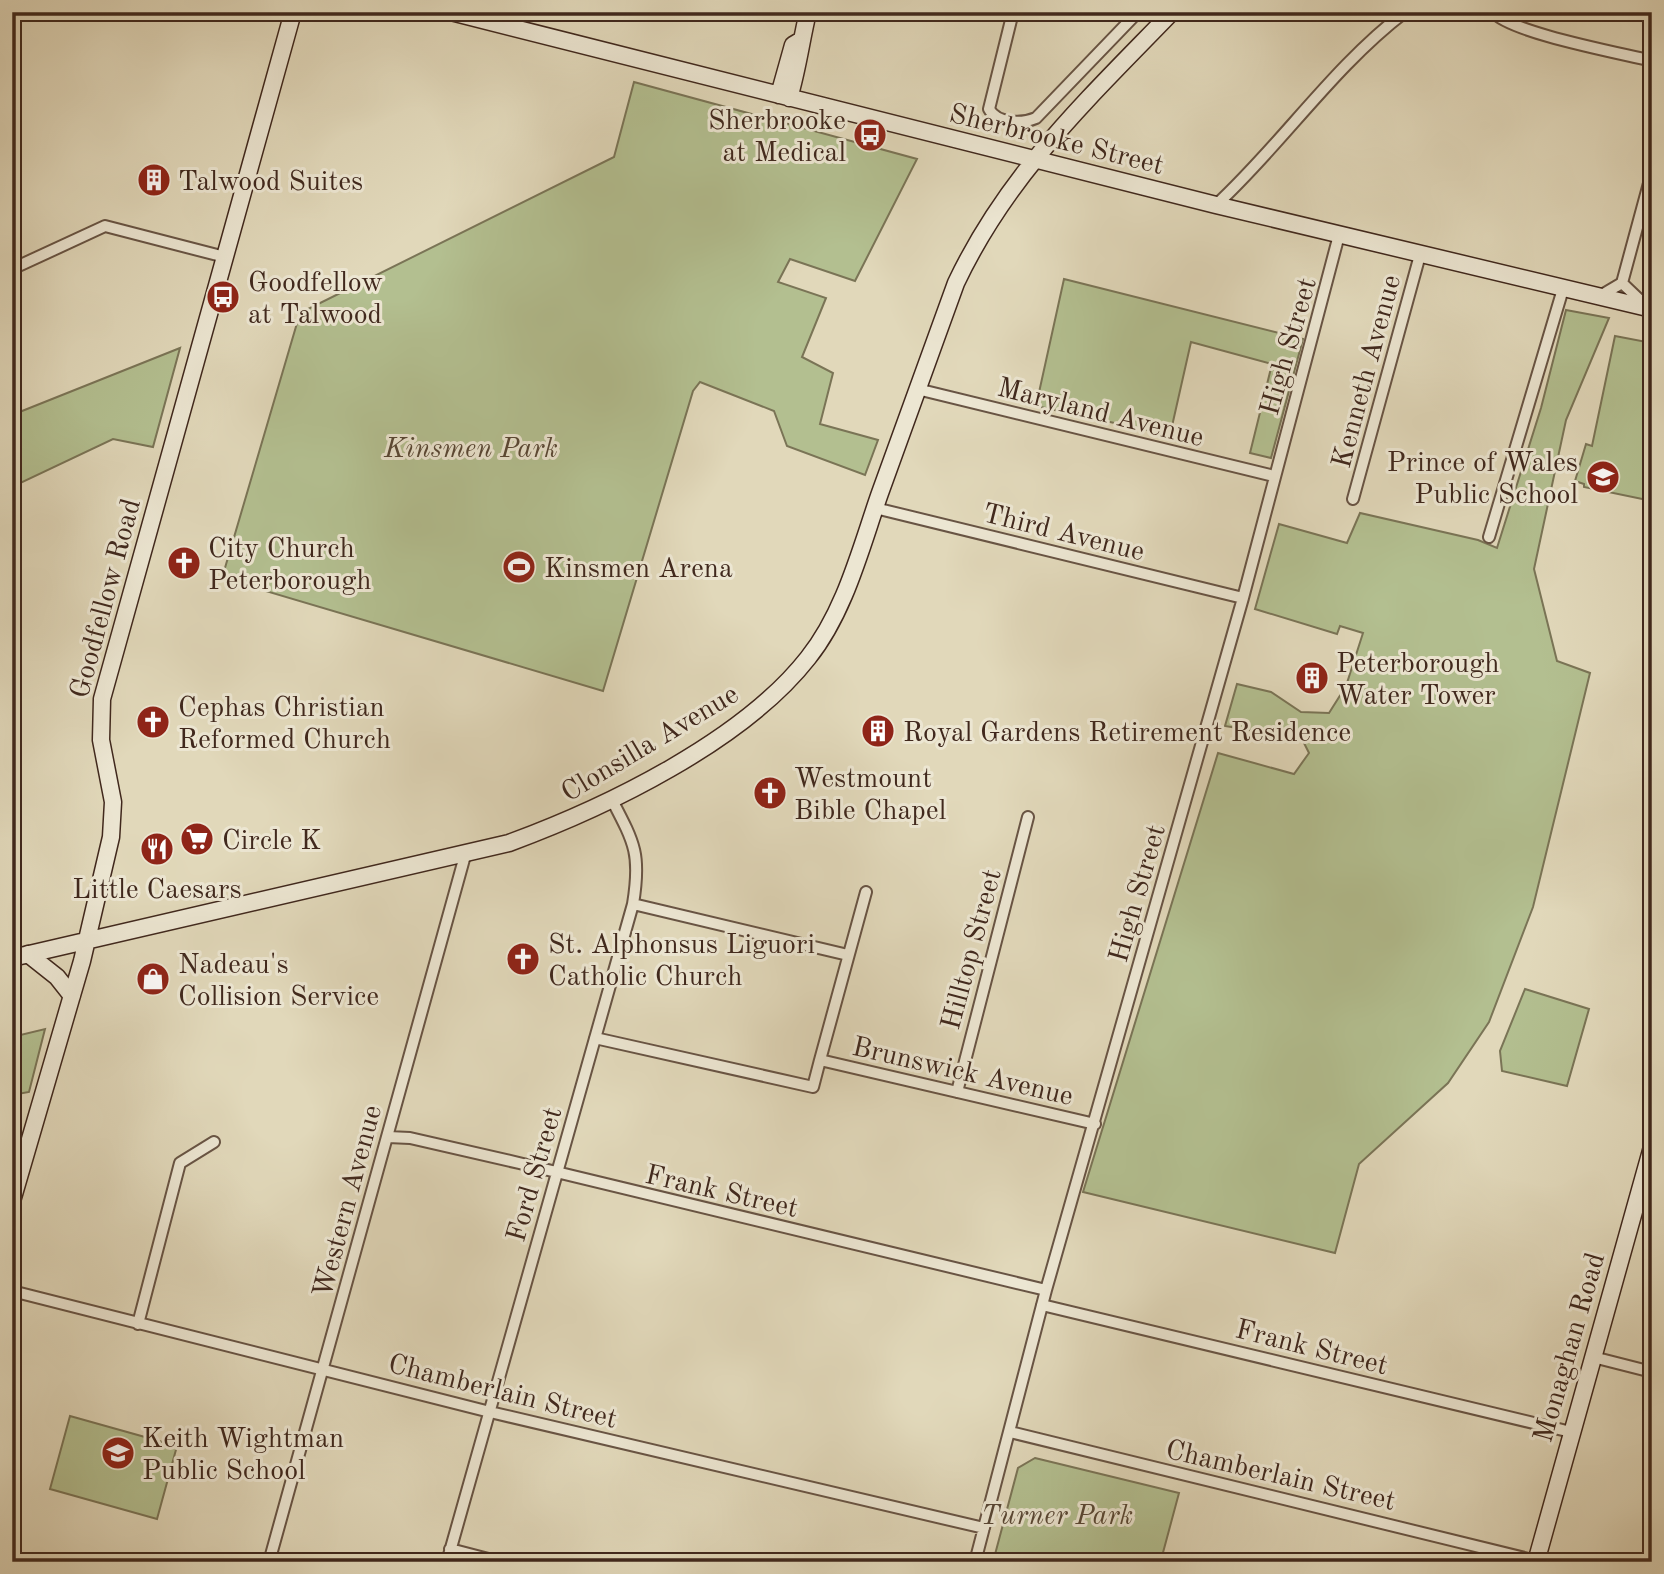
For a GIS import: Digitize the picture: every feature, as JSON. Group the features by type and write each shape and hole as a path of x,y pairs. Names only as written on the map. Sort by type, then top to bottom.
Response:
{"main road":[{"name":"Goodfellow Road","path":"12,1200 72,996 113,820 101,740 102,699 293,12"},
{"name":"Sherbrooke Street","path":"451,12 1216,205 1652,309"},
{"path":"784,96 793,46 801,39 808,12"},
{"name":"Clonsilla Avenue","path":"20,956 509,843 569,821 612,800 727,733 772,698 810,656 839,606 956,283 977,238 1033,159 1172,12"},
{"path":"20,956 57,977 72,996"},
{"name":"Monaghan Road","path":"1538,1561 1571,1432 1652,1147"}],"street":[{"path":"1013,12 989,103 992,115 1006,120 1035,118 1138,12"},
{"path":"1216,205 1320,93 1385,27 1405,12"},
{"path":"1493,12 1499,19 1544,34 1652,61"},
{"path":"1597,298 1622,283 1652,172"},
{"path":"12,269 105,226 225,257"},
{"name":"High Street","path":"975,1562 1046,1290 1243,597 1339,235"},
{"name":"Kenneth Avenue","path":"1353,499 1420,255"},
{"path":"1622,283 1637,300 1652,309"},
{"path":"1489,537 1563,289"},
{"name":"Maryland Avenue","path":"918,389 1274,476"},
{"name":"Third Avenue","path":"875,509 1243,597"},
{"name":"Ford Street","path":"447,1562 633,904 639,870 634,845 612,800"},
{"name":"Hilltop Street","path":"957,1092 1028,817"},
{"name":"Western Avenue","path":"269,1562 466,852"},
{"path":"820,1060 866,892"},
{"path":"633,904 848,955"},
{"name":"Brunswick Avenue","path":"594,1038 813,1087 820,1060 1095,1124"},
{"name":"Frank Street","path":"388,1137 410,1138 1046,1290"},
{"path":"138,1324 180,1163 214,1142"},
{"name":"Chamberlain Street","path":"12,1291 490,1412 984,1528"},
{"name":"Frank Street","path":"1042,1305 1571,1432"},
{"path":"1593,1357 1652,1372"},
{"name":"Chamberlain Street","path":"1010,1432 1538,1561"},
{"path":"450,1549 500,1562"}],"green space":[{"name":"Kinsmen Park","path":"634,82 917,159 855,281 790,259 778,282 826,298 802,357 833,373 820,424 878,440 865,475 787,446 774,411 700,382 693,391 603,691 222,578 300,313 614,157"},
{"path":"1064,279 1303,339 1271,458 1250,453 1272,364 1191,342 1170,435 1036,406"},
{"path":"1566,310 1609,318 1566,420 1534,569 1557,661 1590,673 1533,907 1489,1022 1448,1083 1359,1164 1335,1253 1083,1192 1218,753 1294,774 1309,753 1302,739 1225,726 1237,684 1271,692 1301,712 1329,713 1346,686 1363,633 1340,626 1337,634 1255,609 1279,524 1347,543 1360,513 1478,540 1497,548 1541,408"},
{"path":"1615,336 1652,343 1652,501 1584,487 1584,484 1575,481 1586,444 1592,446"},
{"path":"180,348 153,447 113,439 12,487 12,415"},
{"path":"1525,989 1589,1009 1567,1086 1502,1071 1500,1051"},
{"path":"45,1029 29,1092 12,1095 12,1037"},
{"path":"70,1416 177,1446 157,1519 50,1489"},
{"name":"Turner Park","path":"1035,1458 1179,1493 1161,1560 1144,1556 1142,1562 993,1562 1018,1468"}],"place":[{"name":"Sherbrooke at Medical","path":"870,135"},
{"name":"Talwood Suites","path":"154,180"},
{"name":"Goodfellow at Talwood","path":"223,297"},
{"name":"Prince of Wales Public School","path":"1603,477"},
{"name":"City Church Peterborough","path":"184,563"},
{"name":"Kinsmen Arena","path":"519,567"},
{"name":"Peterborough Water Tower","path":"1312,678"},
{"name":"Cephas Christian Reformed Church","path":"153,722"},
{"name":"Royal Gardens Retirement Residence","path":"878,731"},
{"name":"Westmount Bible Chapel","path":"770,793"},
{"name":"Circle K","path":"197,839"},
{"name":"Little Caesars","path":"157,849"},
{"name":"St. Alphonsus Liguori Catholic Church","path":"523,959"},
{"name":"Nadeau's Collision Service","path":"153,979"},
{"name":"Keith Wightman Public School","path":"118,1453"}]}
